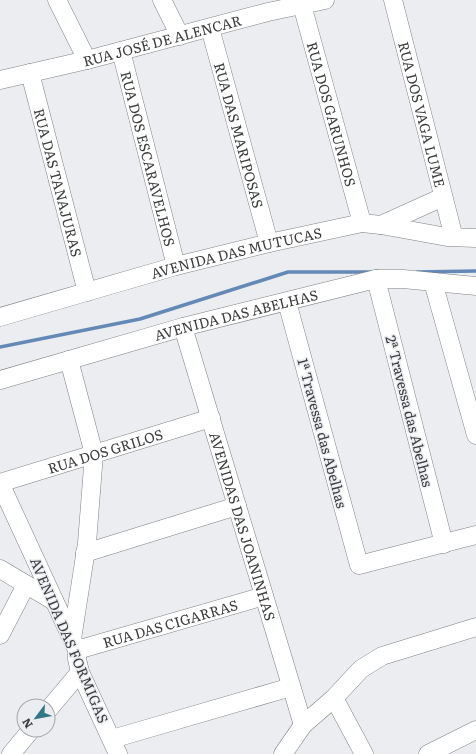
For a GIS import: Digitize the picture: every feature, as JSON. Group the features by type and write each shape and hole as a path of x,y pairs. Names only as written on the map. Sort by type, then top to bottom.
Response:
{"street":[{"path":"57,0 87,60"},
{"path":"162,0 180,36"},
{"name":"RUA JOSÉ DE ALENCAR","path":"0,80 87,60 210,28 265,6 302,5 325,0"},
{"name":"RUA DOS VAGA LUME","path":"393,0 452,230"},
{"name":"RUA DOS GARUNHOS","path":"302,5 362,223"},
{"name":"RUA DAS MARIPOSAS","path":"210,28 268,243"},
{"name":"RUA DOS ESCARAVELHOS","path":"121,51 176,266"},
{"name":"RUA DAS TANAJURAS","path":"30,73 87,292"},
{"path":"381,225 443,197"},
{"name":"AVENIDA DAS MUTUCAS","path":"0,317 176,266 268,243 362,223 447,237 476,238"},
{"name":"AVENIDA DAS ABELHAS","path":"0,380 183,327 376,279 403,279 476,286"},
{"name":"2ª Travessa das Abelhas","path":"376,279 444,544"},
{"path":"433,282 476,435"},
{"name":"1ª Travessa das Abelhas","path":"287,302 359,564 444,544"},
{"name":"AVENIDAS DAS JOANINHAS","path":"183,327 303,725"},
{"path":"69,360 94,454 85,554 74,644"},
{"name":"RUA DOS GRILOS","path":"0,483 210,418"},
{"name":"AVENIDA DAS FORMIGAS","path":"0,483 74,644 80,672 115,746"},
{"path":"85,554 237,506"},
{"path":"444,544 476,535"},
{"path":"0,569 54,601"},
{"path":"0,634 26,585"},
{"name":"RUA DAS CIGARRAS","path":"74,644 264,596"},
{"path":"283,754 303,725 334,698 360,669 382,656 476,627"},
{"path":"56,700 80,672"},
{"path":"115,746 291,687"},
{"path":"334,698 364,754"},
{"path":"428,754 476,730"},
{"path":"11,754 24,738"}],"waterway":[{"path":"417,272 476,271"},
{"path":"0,347 140,319 288,272 371,272"}]}
